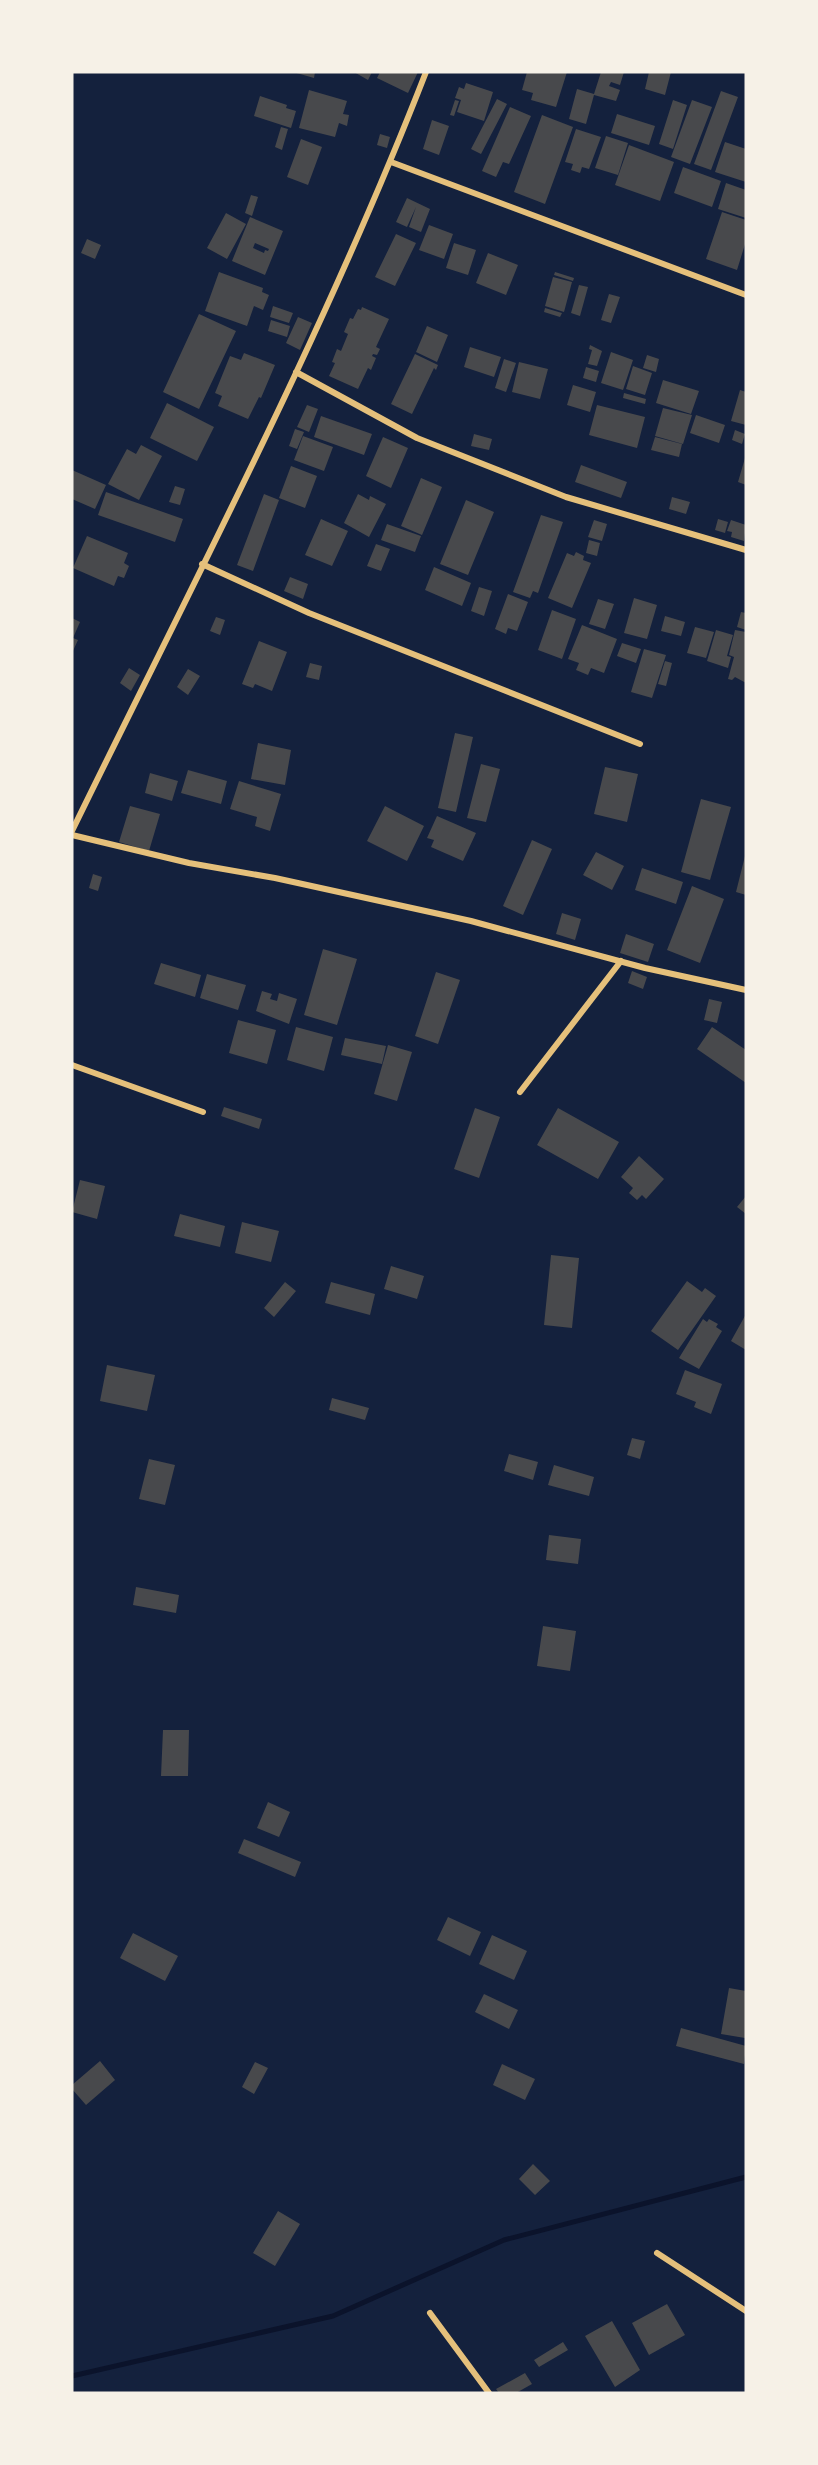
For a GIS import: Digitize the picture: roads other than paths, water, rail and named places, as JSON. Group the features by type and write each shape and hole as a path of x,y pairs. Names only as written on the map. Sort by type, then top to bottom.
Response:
{"street":[{"path":"426,72 391,162 296,372 72,833 189,863 276,878 471,921 645,968 746,990"},
{"path":"391,162 746,295"},
{"path":"296,372 428,442 566,497 746,550"},
{"path":"202,564 309,613 640,744"},
{"path":"520,1092 621,961"},
{"path":"72,1065 203,1112"},
{"path":"657,2253 746,2311"},
{"path":"430,2313 489,2393"}],"waterway":[{"path":"72,2376 333,2316 504,2240 746,2177"}]}
